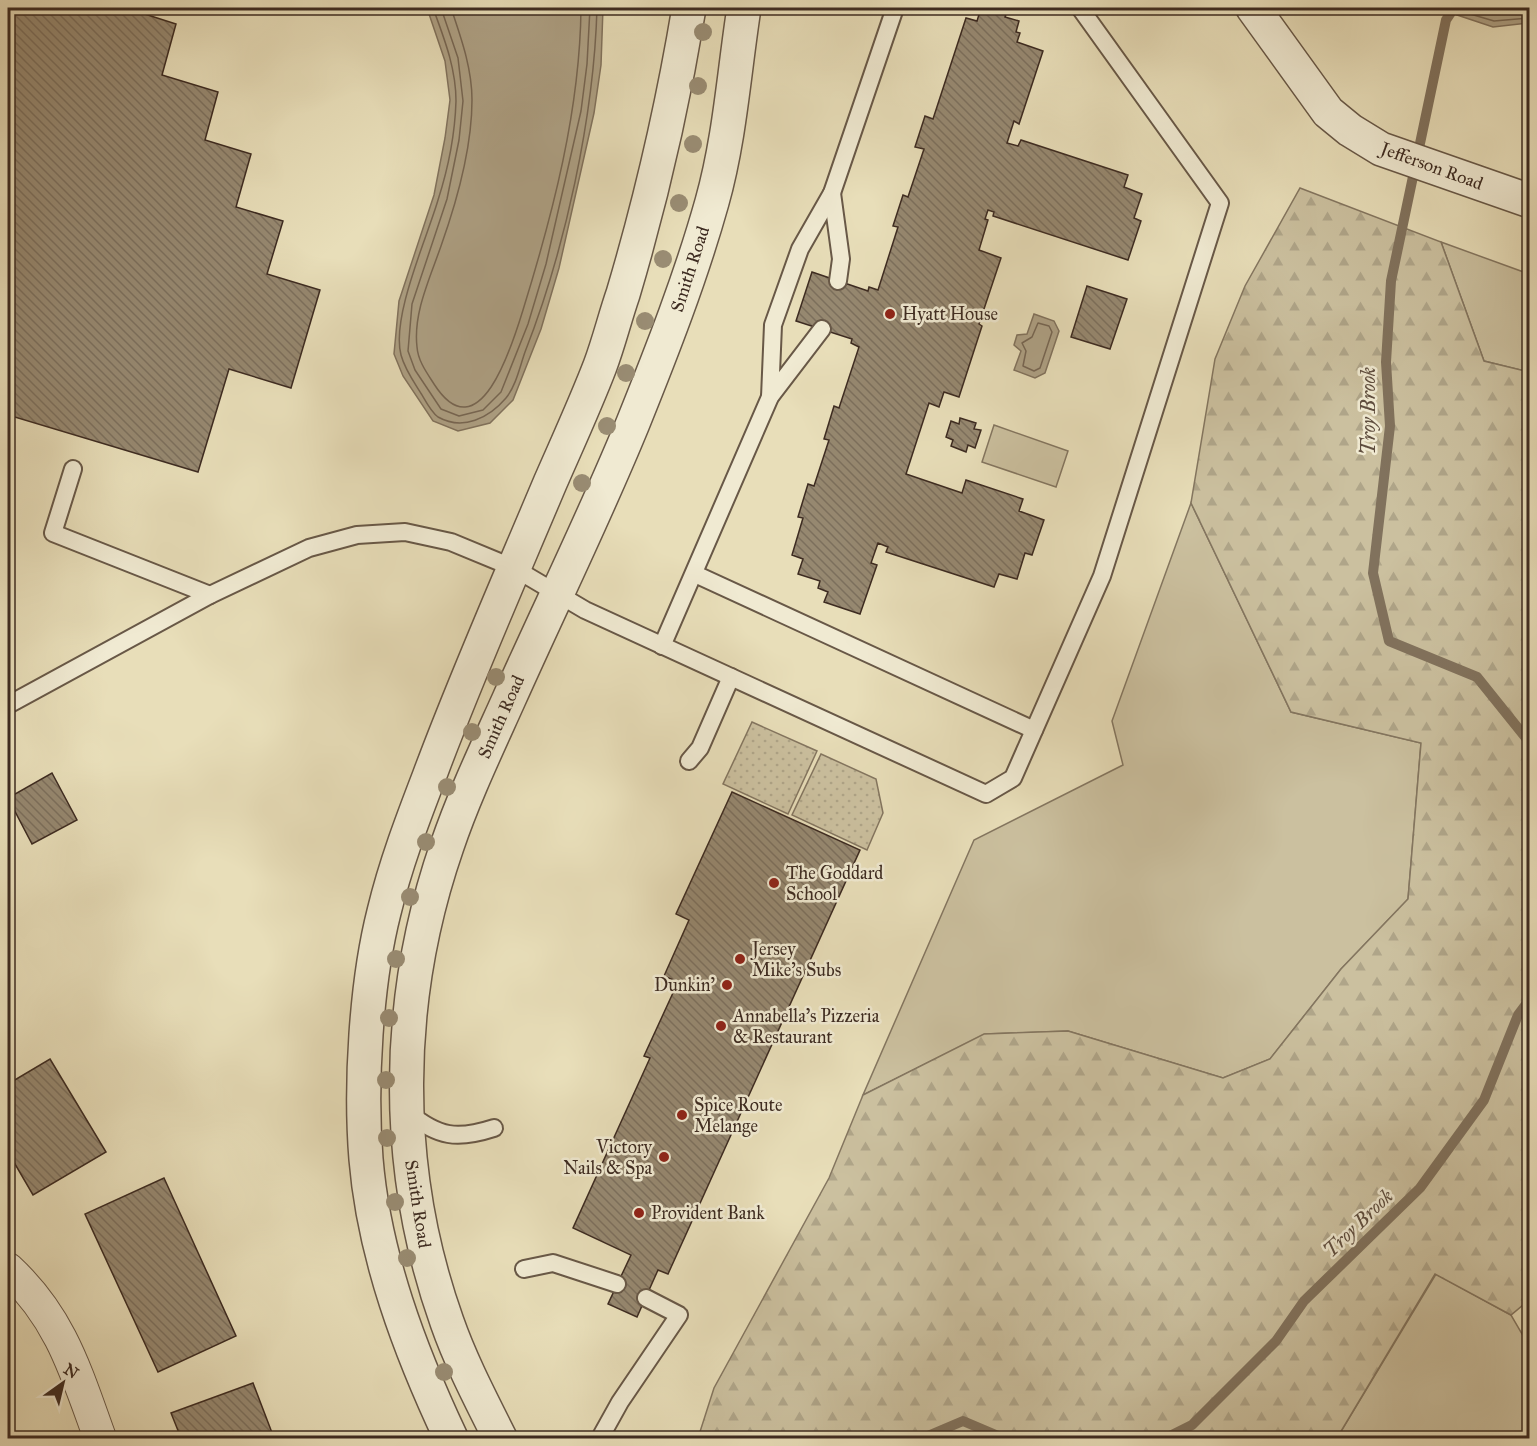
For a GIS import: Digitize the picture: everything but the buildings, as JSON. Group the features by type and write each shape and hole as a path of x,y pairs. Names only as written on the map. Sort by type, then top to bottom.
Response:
{"street":[{"path":"451,1438 423,1379 389,1278 376,1227 366,1161 363,1093 372,978 382,916 399,855 444,736 601,364 637,248 674,99 689,8"},
{"name":"Smith Road","path":"501,1438 460,1357 427,1259 416,1204 406,1111 407,1038 414,975 446,847 474,777 636,416 668,334 712,201 727,134 744,8"},
{"name":"Jefferson Road","path":"1253,8 1328,112 1350,130 1381,149 1530,201"},
{"path":"8,1269 26,1286 64,1340 100,1438"}],"lane":[{"path":"770,398 773,325 800,249 832,193 895,8"},
{"path":"8,705 210,595 309,548 357,535 405,532 451,542 514,568 556,594 662,646 987,794 1013,778 1102,576 1220,204 1080,8"},
{"path":"832,193 841,259 838,281"},
{"path":"662,646 770,398 822,329"},
{"path":"74,469 53,533 210,595"},
{"path":"695,574 1034,730"},
{"path":"688,761 700,748 731,677"},
{"path":"406,1111 428,1129 447,1135 482,1132 494,1128"},
{"path":"524,1269 553,1263 617,1284"},
{"path":"602,1435 679,1315 646,1298"}],"green space":[{"path":"1300,188 1441,242 1484,361 1529,372 1529,1300 1511,1315 1435,1274 1337,1438 698,1438 714,1388 829,1178 863,1095 984,1034 1068,1031 1223,1078 1270,1059 1341,969 1408,899 1421,743 1291,712 1191,503 1215,359 1245,286"},
{"path":"1441,242 1529,274 1529,372 1484,361"},
{"path":"994,425 1068,451 1056,487 982,462"},
{"path":"1191,503 1291,712 1421,743 1408,899 1341,969 1270,1059 1223,1078 1068,1031 985,1034 863,1095 974,840 1123,765 1112,721"},
{"path":"752,722 817,751 788,814 723,784"},
{"path":"821,754 876,779 883,813 867,850 792,815"},
{"path":"1436,1274 1511,1315 1529,1346 1529,1438 1337,1438"}],"water":[{"path":"427,8 603,8 601,65 594,113 559,268 541,329 513,400 490,423 458,431 433,421 403,376 394,354 399,301 434,195 450,100 445,61"},
{"path":"1436,8 1529,8 1529,23 1493,27"},
{"path":"1034,314 1054,321 1059,331 1045,373 1035,378 1014,370 1021,351 1014,345 1017,335 1027,334"}],"waterway":[{"name":"Troy Brook","path":"1454,8 1446,20 1391,281 1386,362 1390,426 1373,573 1389,641 1477,677 1530,743"},
{"name":"Troy Brook","path":"1166,1438 1192,1425 1276,1341 1304,1301 1420,1188 1484,1100 1518,1015 1530,999"},
{"name":"Troy Brook","path":"923,1438 963,1421 1003,1438"}],"place":[{"name":"Hyatt House","path":"890,314"},
{"name":"The Goddard School","path":"774,883"},
{"name":"Jersey Mike's Subs","path":"740,959"},
{"name":"Dunkin'","path":"727,985"},
{"name":"Annabella's Pizzeria & Restaurant","path":"721,1026"},
{"name":"Spice Route Melange","path":"682,1115"},
{"name":"Victory Nails & Spa","path":"664,1157"},
{"name":"Provident Bank","path":"639,1213"}]}
